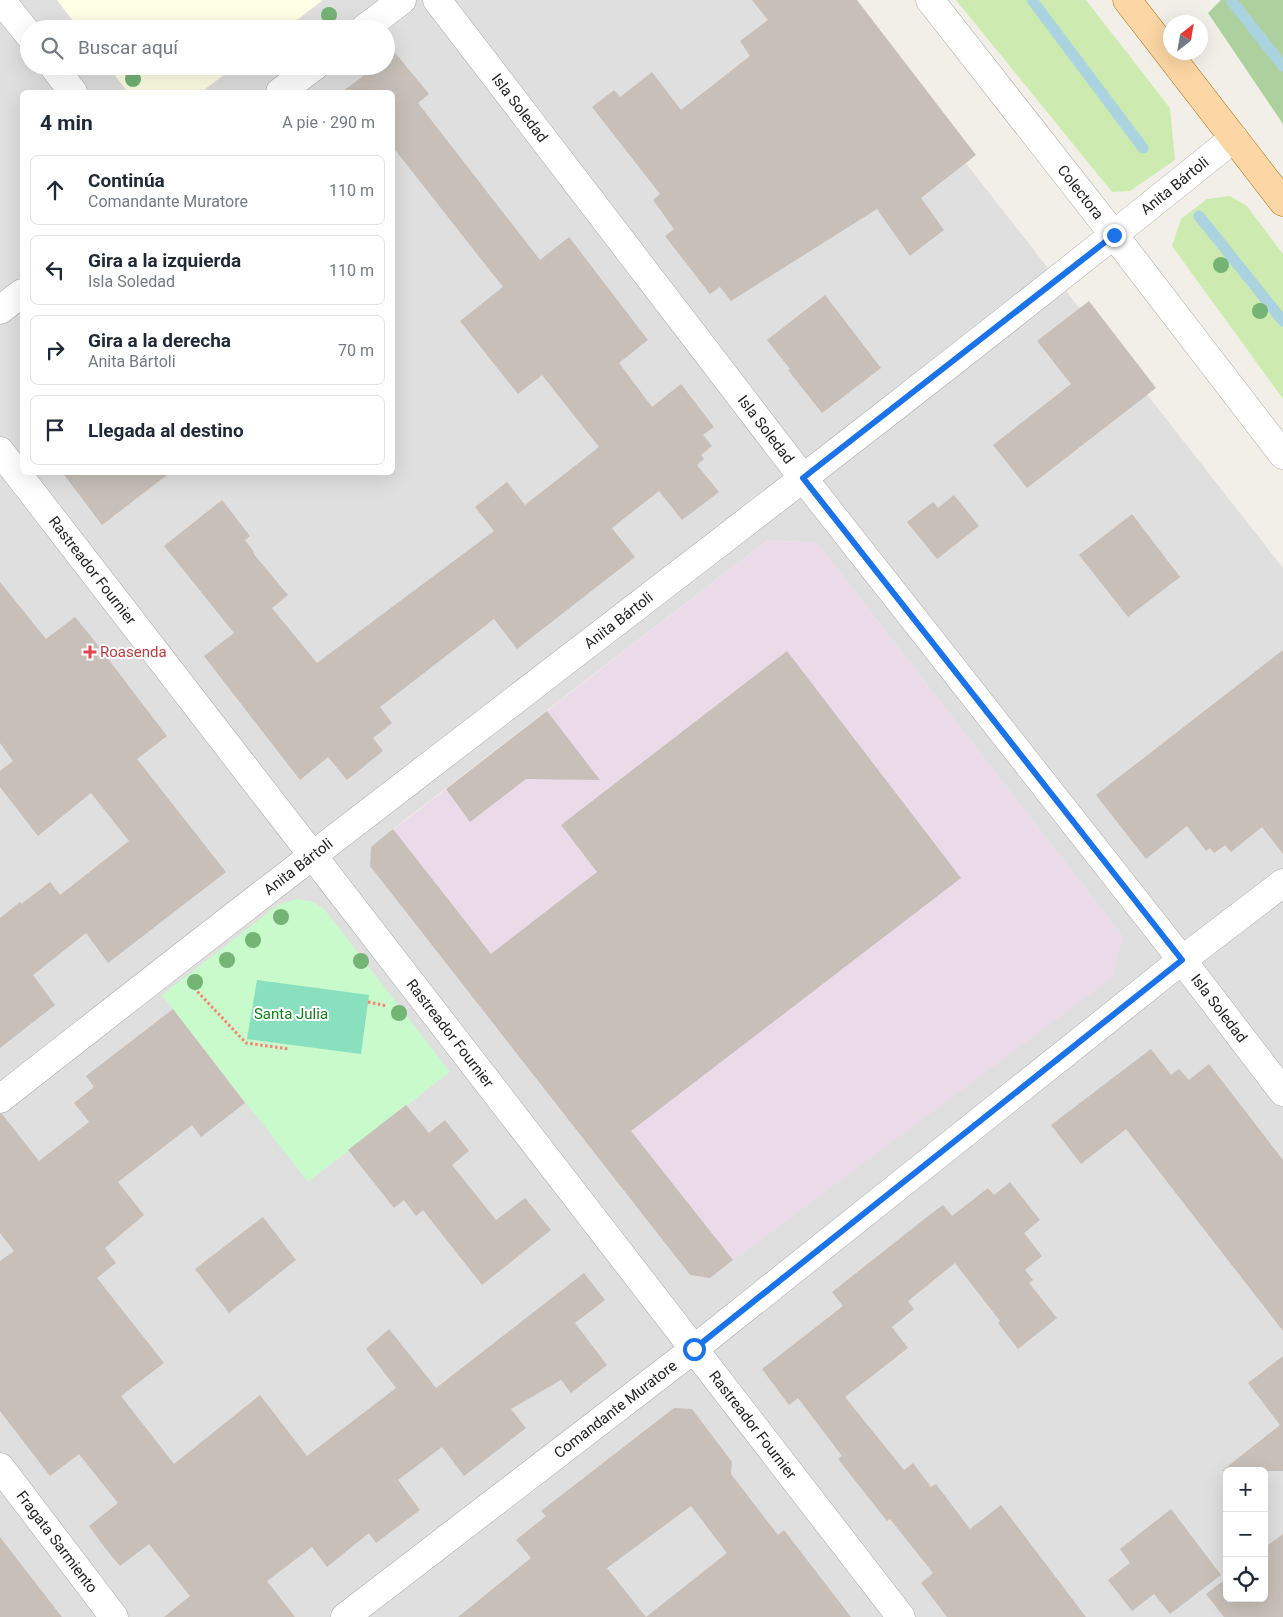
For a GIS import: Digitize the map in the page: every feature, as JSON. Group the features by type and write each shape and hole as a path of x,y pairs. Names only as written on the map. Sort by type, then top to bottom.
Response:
{"main road":[{"path":"1127,0 1283,202"}],"street":[{"path":"1,0 20,24"},
{"path":"376,20 402,0"},
{"name":"Isla Soledad","path":"437,0 803,478 1182,960 1283,1092"},
{"name":"Colectora","path":"930,0 1283,455"},
{"path":"60,75 71,90"},
{"path":"283,90 303,75"},
{"name":"Anita Bártoli","path":"0,1099 313,855 803,478 1114,235 1234,138"},
{"path":"0,310 20,295"},
{"name":"Rastreador Fournier","path":"0,451 901,1617"},
{"name":"Comandante Muratore","path":"346,1617 694,1349 1182,960 1283,883"},
{"name":"Fragata Sarmiento","path":"0,1467 114,1617"}],"path":[{"path":"190,984 246,1043 289,1049"},
{"path":"368,1002 391,1007"}],"shaded area":[{"path":"0,0 838,0 1283,568 1283,1617 0,1617","holes":["768,540 817,543 1123,937 709,1278 690,1275 370,866 393,829"]},
{"path":"57,0 323,0 297,20 72,20"},
{"path":"114,75 224,75 204,90 126,90"},
{"path":"768,540 817,543 1123,937 1112,978 710,1278 690,1275 370,866 371,847"}],"green space":[{"path":"956,0 1086,0 1170,108 1175,160 1130,191 1112,192"},
{"path":"1221,0 1283,0 1283,124 1208,13"},
{"path":"1230,196 1247,206 1283,254 1283,399 1172,246 1181,219 1207,199"},
{"name":"Santa Julia","path":"297,899 314,902 324,909 450,1072 308,1182 162,995 278,905"},
{"path":"257,980 369,995 361,1054 247,1039"}],"building":[{"path":"752,0 857,0 976,155 921,198 944,230 910,256 877,209 731,301 720,287 710,294 665,236 674,229 653,200 660,194 592,107 614,90 620,97 652,72 681,110 750,56 740,41 768,20"},
{"path":"395,53 429,94 418,103 540,260 569,237 648,340 619,363 652,407 681,384 714,427 703,435 712,446 701,455 704,459 697,465 719,492 682,520 659,491 612,528 635,557 517,649 494,619 380,707 392,723 373,738 383,751 347,780 328,757 300,780 204,656 234,633 164,546 222,500 250,536 245,540 253,553 288,595 272,608 317,663 494,531 475,507 507,482 525,505 599,447 542,375 518,394 460,321 503,287 395,150 395,90 345,90 364,75 395,75"},
{"path":"825,295 881,368 822,413 767,340"},
{"path":"1089,301 1156,388 1027,488 993,445 1071,384 1037,341"},
{"path":"64,475 167,475 102,525"},
{"path":"954,495 979,526 937,559 907,522 933,502 938,508"},
{"path":"1132,514 1180,577 1128,617 1079,555"},
{"path":"0,582 46,639 75,617 89,634 167,736 137,759 226,872 108,963 86,933 33,975 55,1005 0,1048 0,918 50,882 60,895 129,841 91,793 38,836 0,787 0,771 13,761 0,743"},
{"path":"1283,650 1283,854 1262,827 1231,852 1225,845 1214,853 1210,848 1206,851 1187,826 1146,859 1096,795"},
{"path":"787,651 961,878 631,1131 733,1260 710,1278 690,1275 370,866 371,847 393,829 491,954 597,872 561,825"},
{"path":"547,711 600,780 526,779 470,822 446,789"},
{"path":"173,1009 245,1103 201,1137 192,1125 118,1182 144,1215 105,1248 116,1263 97,1278 164,1363 121,1396 174,1464 260,1395 307,1456 396,1388 366,1349 389,1329 436,1388 584,1273 605,1300 575,1323 607,1365 571,1393 561,1380 511,1409 526,1428 464,1476 442,1447 398,1480 420,1510 376,1543 369,1533 327,1567 312,1547 267,1581 295,1617 164,1617 190,1596 149,1544 120,1566 105,1548 89,1526 118,1503 79,1454 50,1476 0,1411 0,1261 14,1251 0,1233 0,1114 2,1114 39,1161 89,1122 74,1103 94,1087 86,1076"},
{"path":"1151,1049 1171,1075 1179,1069 1189,1080 1209,1064 1283,1160 1283,1331 1126,1129 1081,1164 1051,1125"},
{"path":"406,1105 429,1133 445,1120 469,1151 452,1165 496,1220 525,1198 551,1230 482,1285 423,1210 416,1216 404,1200 394,1208 348,1150"},
{"path":"1010,1182 1040,1220 1024,1233 1042,1256 1025,1270 1033,1280 1029,1283 1057,1318 1018,1349 998,1323 1000,1321 955,1263 908,1301 914,1309 892,1327 908,1348 845,1397 904,1470 913,1463 931,1487 936,1484 970,1529 1001,1505 1086,1617 947,1617 921,1583 933,1573 890,1519 887,1521 838,1459 842,1456 798,1398 789,1405 762,1369 843,1306 832,1292 927,1217 943,1205 952,1216 988,1188 994,1195"},
{"path":"263,1217 296,1260 229,1313 195,1269"},
{"path":"1283,1356 1283,1471 1268,1471 1268,1467 1227,1467 1280,1425 1248,1383"},
{"path":"674,1408 692,1409 732,1462 731,1474 778,1535 784,1530 851,1617 646,1617 458,1617 531,1558 516,1540 546,1516 541,1511","holes":["691,1506 727,1553 646,1617 607,1568"]},
{"path":"1171,1509 1221,1575 1170,1614 1154,1594 1132,1611 1108,1580 1130,1563 1120,1549"},
{"path":"1283,1534 1283,1617 1224,1617 1206,1594 1223,1581 1223,1602 1268,1602 1268,1545"},
{"path":"0,1537 44,1594 62,1617 0,1617"}],"waterway":[{"path":"1032,0 1143,148"},
{"path":"1231,0 1283,66"},
{"path":"1199,216 1283,321"}],"place":[{"name":"Roasenda","path":"90,652"}],"route":[{"path":"694,1349 1182,960 803,478 1114,235"}]}
